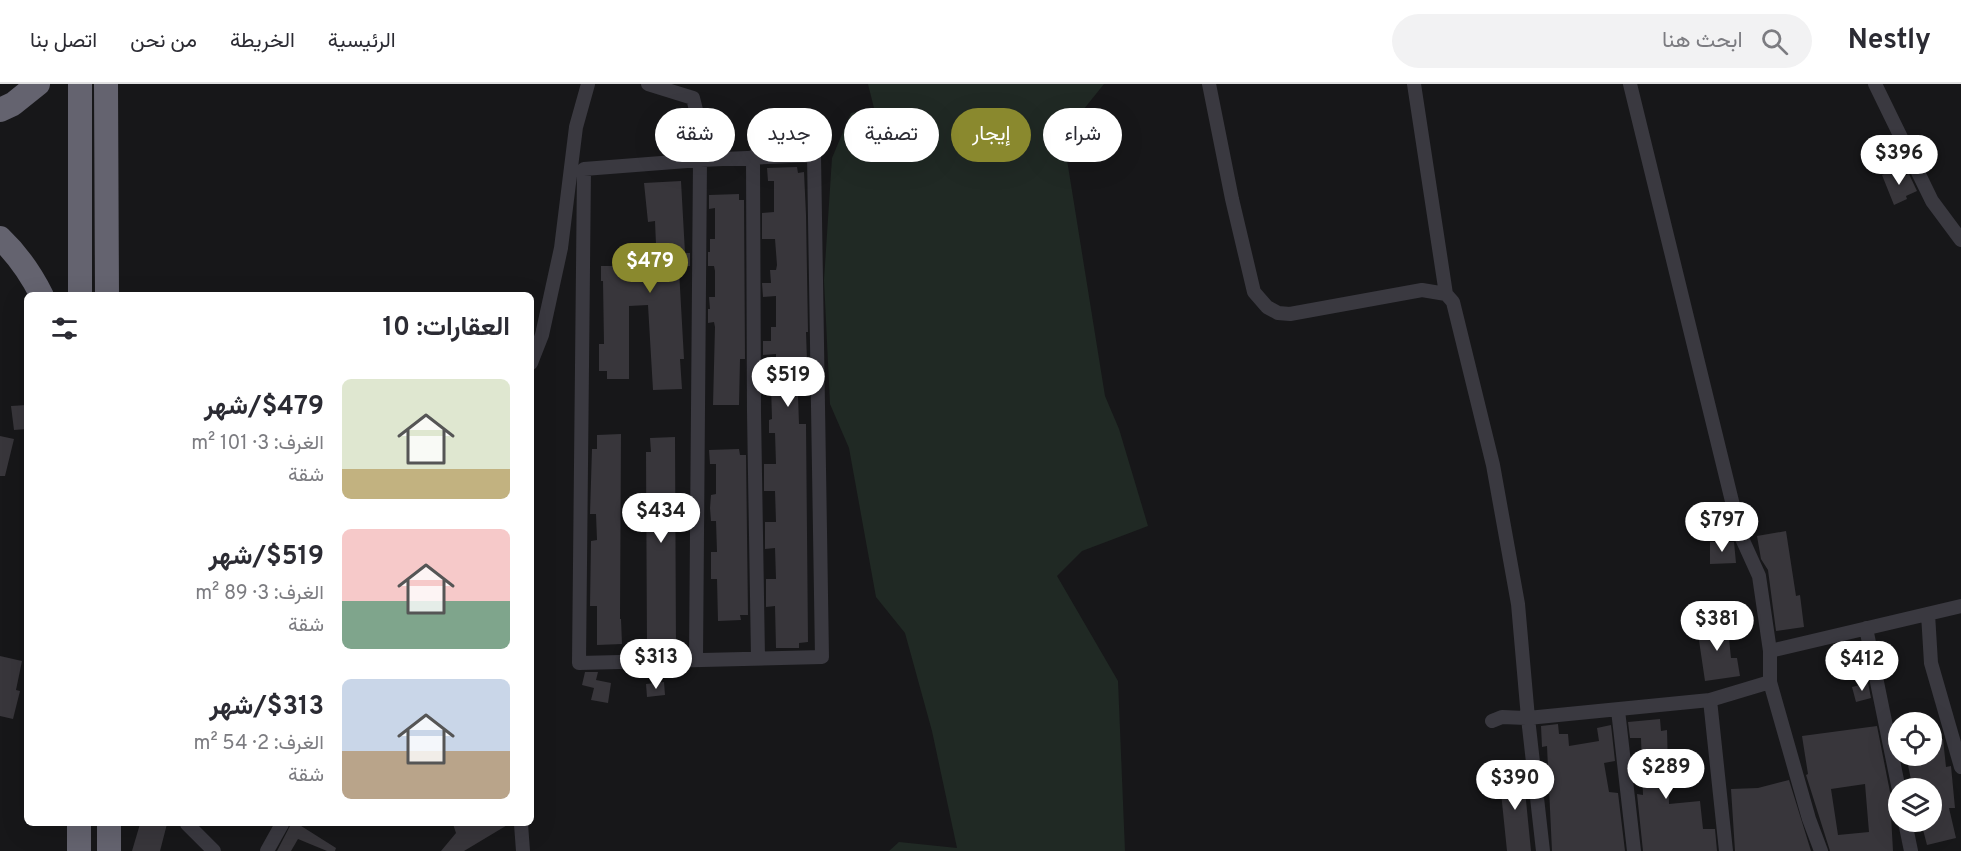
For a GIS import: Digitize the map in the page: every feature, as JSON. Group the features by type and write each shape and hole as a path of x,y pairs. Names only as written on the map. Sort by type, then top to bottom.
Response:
{"highway":[{"path":"0,110 13,104 38,84"},
{"path":"80,84 80,292"},
{"path":"106,84 107,292"},
{"path":"0,238 33,278 40,292"},
{"path":"79,826 79,851"},
{"path":"108,826 109,851"}],"street":[{"path":"534,355 542,335 561,248 576,127 588,84"},
{"path":"648,84 693,98 696,108"},
{"path":"1209,84 1232,199 1254,292 1267,307 1278,313 1290,314 1422,290 1446,294 1454,302 1493,465 1518,604 1543,851"},
{"path":"1414,84 1446,294"},
{"path":"1630,84 1740,534 1759,576 1770,651 1770,682 1809,819 1821,851"},
{"path":"1880,85 1932,201 1961,240"},
{"path":"665,162 584,169 579,663 822,657 814,162"},
{"path":"696,659 700,162"},
{"path":"753,162 758,658"},
{"path":"1770,651 1961,606"},
{"path":"1928,614 1931,663 1961,766"},
{"path":"1866,628 1897,778"},
{"path":"1491,721 1502,717 1528,718 1710,700 1770,682"},
{"path":"1710,700 1726,851"},
{"path":"1618,710 1634,851"},
{"path":"189,826 214,851"},
{"path":"267,851 281,826"},
{"path":"521,826 523,851"},
{"path":"1907,832 1911,851"}],"shaded area":[{"path":"868,84 1104,84 1085,108 1043,108 1043,162 1067,162 1105,396 1119,429 1148,526 1082,551 1057,576 1118,681 1125,851 889,851 899,842 957,848 932,731 905,633 876,597 849,448 830,404 824,280 832,158 844,130 844,162 939,162 939,108 874,108"}],"building":[{"path":"797,167 798,173 804,172 806,215 808,390 799,391 798,396 799,424 806,424 808,642 799,643 799,648 776,648 775,606 766,607 766,579 776,579 775,548 765,549 765,522 776,522 775,491 764,491 764,464 776,464 775,433 769,433 769,420 772,419 771,385 776,385 776,354 763,355 763,341 771,341 771,327 776,327 776,296 763,297 762,283 771,283 770,270 776,270 777,265 775,239 762,239 762,213 774,212 774,181 768,181 767,168"},
{"path":"1896,169 1899,178 1909,174 1917,191 1894,205 1882,175"},
{"path":"681,181 685,253 690,253 690,266 679,270 684,359 680,359 682,389 653,390 648,305 629,306 629,379 607,379 607,371 599,371 599,344 604,344 601,266 648,266 647,246 656,245 655,221 648,222 644,183"},
{"path":"739,194 739,200 744,200 745,359 740,359 739,405 713,405 715,327 714,322 708,323 708,309 710,309 709,297 715,297 715,271 714,266 708,266 708,252 710,252 710,239 715,239 715,208 709,209 709,195"},
{"path":"24,405 24,429 14,430 11,406"},
{"path":"621,434 620,619 622,644 597,645 597,606 590,606 591,541 597,540 596,514 590,514 592,449 597,449 597,435"},
{"path":"0,436 14,439 5,476 0,476"},
{"path":"675,437 676,648 647,649 646,452 651,452 650,438"},
{"path":"739,449 740,455 746,455 748,615 740,615 741,620 718,621 717,579 711,579 711,552 717,552 716,521 711,521 710,508 711,495 716,494 716,464 710,464 709,450"},
{"path":"1786,531 1796,596 1800,595 1804,627 1776,631 1768,570 1761,559 1757,536"},
{"path":"1710,542 1734,542 1736,563 1710,564"},
{"path":"1727,620 1731,658 1737,658 1740,676 1705,681 1697,627"},
{"path":"0,656 22,661 16,690 20,691 13,719 0,716"},
{"path":"585,672 598,672 596,680 611,683 608,703 591,700 594,688 582,685"},
{"path":"664,682 665,695 647,697 646,684"},
{"path":"1868,683 1871,698 1856,702 1852,687"},
{"path":"1660,719 1661,731 1667,730 1669,804 1700,801 1703,829 1715,829 1717,851 1643,851 1637,794 1643,795 1641,738 1630,738 1628,722"},
{"path":"1558,724 1559,734 1568,734 1569,746 1599,741 1597,728 1611,725 1615,761 1604,763 1609,792 1618,793 1625,851 1552,851 1547,746 1542,747 1541,726"},
{"path":"1877,726 1888,782 1888,832 1892,832 1893,851 1830,851 1806,775 1808,774 1802,736","holes":["1865,784 1869,832 1838,835 1831,789"]},
{"path":"1943,739 1946,767 1951,766 1955,808 1949,808 1956,838 1927,845 1924,832 1942,832 1942,778 1911,778 1908,766 1942,766"},
{"path":"1523,770 1531,851 1507,851 1499,773"},
{"path":"1789,780 1811,851 1735,851 1731,789 1758,788"},
{"path":"139,826 166,826 160,851 132,851"},
{"path":"290,826 301,826 336,848 335,851 327,851 298,839 291,851 277,851"},
{"path":"454,826 506,826 464,851 441,851 456,833"}]}
